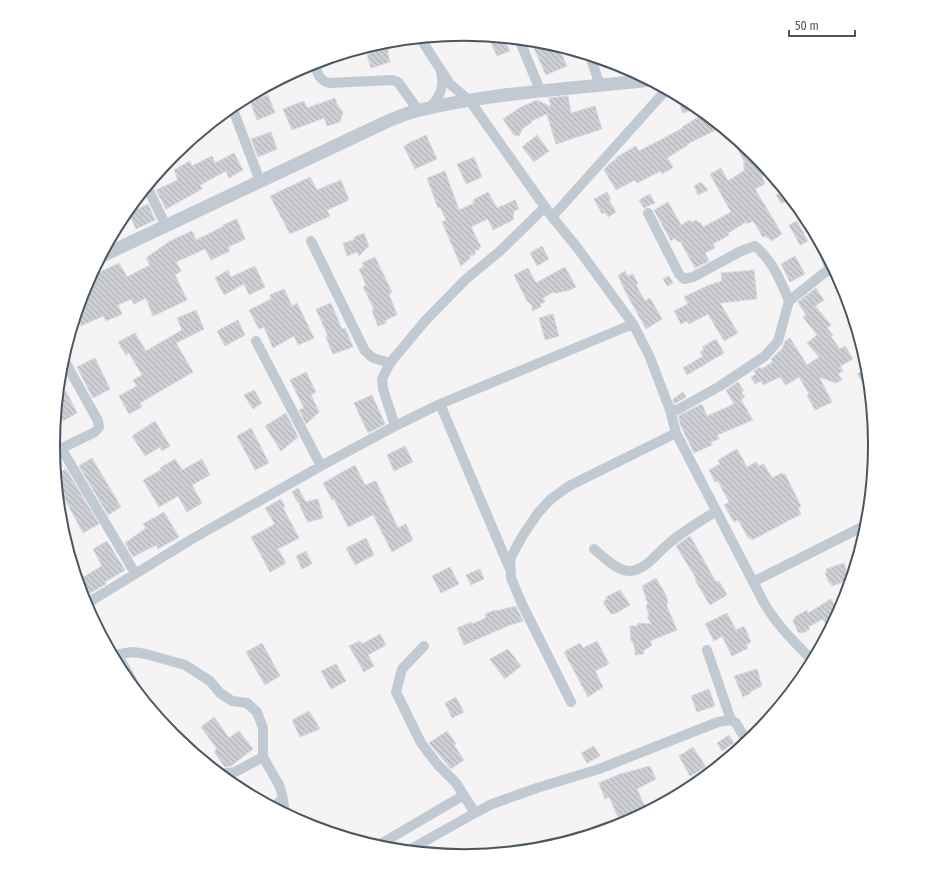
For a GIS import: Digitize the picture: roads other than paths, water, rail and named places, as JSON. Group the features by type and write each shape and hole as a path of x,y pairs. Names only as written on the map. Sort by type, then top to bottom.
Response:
{"street":[{"path":"423,43 440,70 453,87 470,101 552,217 576,246 633,324 649,355 670,410 676,433 753,582 771,616 808,656"},
{"path":"521,45 540,90"},
{"path":"592,61 600,85"},
{"path":"316,69 319,77 324,82 330,83 392,80 398,82 424,109"},
{"path":"110,252 388,121 424,109 434,104 440,93 442,81 440,70"},
{"path":"424,109 540,90 639,81"},
{"path":"552,217 663,93"},
{"path":"234,113 260,181"},
{"path":"150,192 166,226"},
{"path":"395,426 383,390 382,379 390,363 425,321 466,279 499,252 545,207"},
{"path":"648,214 679,274 684,279 693,277 740,252 755,246 764,253 780,279 789,301"},
{"path":"311,241 365,351 372,358 390,363"},
{"path":"670,410 677,410 765,356 778,341 789,301 828,269"},
{"path":"91,601 192,539 395,426 440,404 633,324"},
{"path":"256,341 322,466"},
{"path":"60,449 95,432 99,427 98,421 68,367"},
{"path":"440,404 510,569"},
{"path":"570,702 522,604 511,578 510,559 538,512 551,499 569,486 676,433"},
{"path":"60,454 135,573"},
{"path":"594,548 614,566 629,572 642,567 655,557 667,544 716,511"},
{"path":"753,582 860,528"},
{"path":"424,646 402,669 396,692 420,743 438,765 456,783 475,813"},
{"path":"707,650 731,720 736,723 744,737"},
{"path":"119,654 133,652 146,654 185,665 210,681 220,693 232,700 247,703 257,712 263,728 263,757 279,785 284,806"},
{"path":"416,846 475,813 516,796 599,769 664,742 718,722 731,720"},
{"path":"229,773 235,772 263,757"},
{"path":"386,841 464,795"},
{"path":"278,803 283,799"}]}
